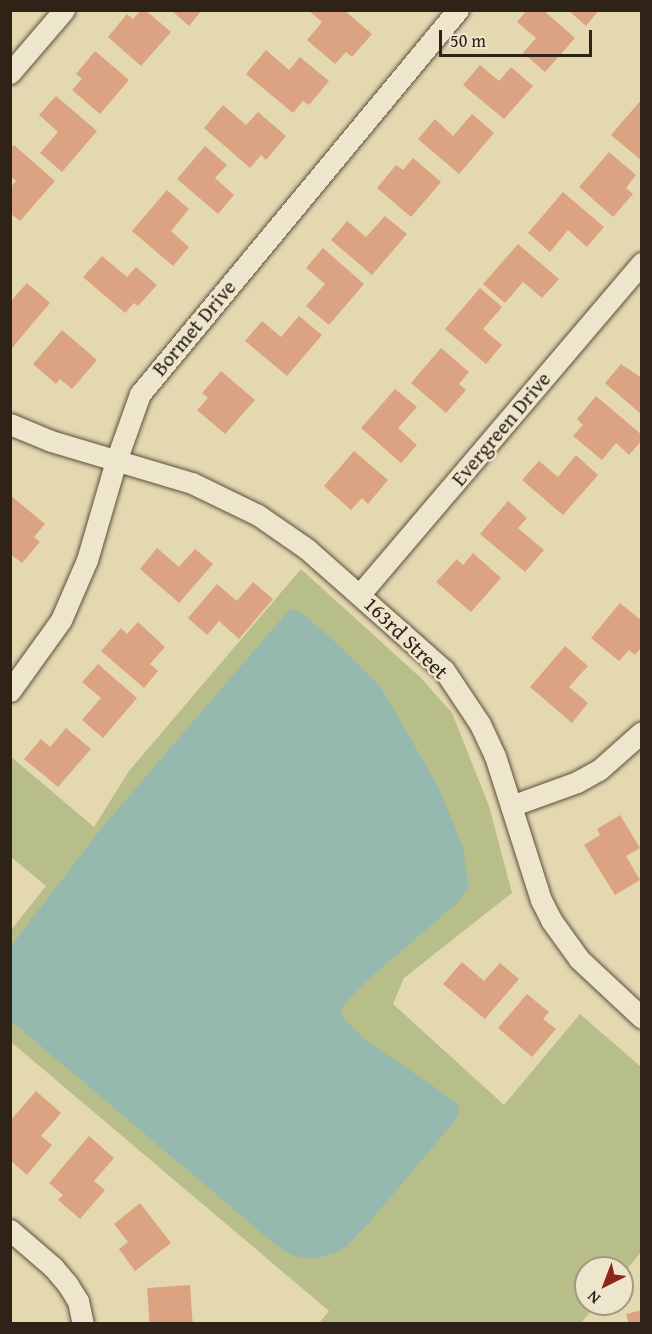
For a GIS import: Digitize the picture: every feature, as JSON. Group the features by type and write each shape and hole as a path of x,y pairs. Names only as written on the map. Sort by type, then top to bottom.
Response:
{"street":[{"path":"10,73 64,10"},
{"name":"Bormet Drive","path":"10,691 62,620 87,560 116,461 140,394 458,10"},
{"name":"Evergreen Drive","path":"360,594 642,263"},
{"name":"163rd Street","path":"10,424 51,441 192,483 258,515 307,549 444,670 480,724 495,756 541,900 551,920 579,958 642,1018"},
{"path":"511,806 577,782 599,770 642,732"},
{"path":"10,1230 53,1267 69,1285 78,1301 83,1323"}],"green space":[{"path":"301,569 421,678 452,713 489,806 512,893 404,978 393,1004 504,1105 580,1014 641,1067 641,1252 634,1260 634,1256 574,1256 574,1316 587,1316 581,1323 319,1323 329,1311 11,1042 11,930 46,886 11,857 10,756 94,827 129,771"}],"water":[{"path":"290,609 299,611 332,639 380,686 439,788 463,847 469,888 456,904 362,985 341,1009 342,1016 363,1038 456,1102 460,1109 456,1119 346,1247 336,1253 312,1259 291,1255 276,1245 10,1020 11,946 104,825"}],"building":[{"path":"141,10 145,10 171,32 141,66 108,37 127,14 133,19"},
{"path":"171,10 202,10 189,26"},
{"path":"308,10 344,10 372,34 352,57 346,52 335,64 307,40 322,22"},
{"path":"527,10 543,10 575,38 545,72 523,53 536,38 517,22"},
{"path":"568,10 599,10 586,26"},
{"path":"266,50 289,70 300,57 329,81 309,105 303,101 293,113 246,74"},
{"path":"95,51 129,80 100,114 72,90 82,79 76,74"},
{"path":"480,65 499,81 511,67 533,86 504,119 463,85"},
{"path":"56,96 97,131 62,172 40,153 58,132 39,115"},
{"path":"642,99 642,161 611,135"},
{"path":"223,105 246,125 258,112 286,136 266,160 261,155 250,168 204,128"},
{"path":"472,114 494,133 459,174 418,139 435,119 453,136"},
{"path":"14,145 55,181 20,221 10,213 10,188 16,181 10,176 10,150"},
{"path":"205,146 227,165 215,178 234,195 218,214 177,179"},
{"path":"609,152 636,175 626,188 633,194 613,217 579,187"},
{"path":"413,158 441,182 411,217 377,188 396,165 403,170"},
{"path":"167,190 189,209 171,231 189,247 173,266 132,231"},
{"path":"563,192 604,227 587,247 568,230 550,252 528,233"},
{"path":"385,216 407,234 372,275 331,240 347,221 366,237"},
{"path":"518,244 559,279 542,298 523,282 505,303 483,284"},
{"path":"323,248 364,284 329,325 306,306 325,284 306,268"},
{"path":"102,256 127,277 136,267 157,285 138,306 134,303 125,313 83,277"},
{"path":"27,283 50,303 12,348 10,302"},
{"path":"480,288 502,307 483,329 502,345 486,364 445,329"},
{"path":"299,316 322,335 287,376 245,341 262,321 281,337"},
{"path":"62,330 97,360 72,389 60,379 56,384 33,364"},
{"path":"441,348 469,372 459,384 466,390 446,413 411,383"},
{"path":"621,364 642,378 642,415 605,383"},
{"path":"221,371 255,400 225,434 197,410 208,398 202,393"},
{"path":"395,389 417,407 398,428 417,445 401,463 361,428"},
{"path":"596,396 642,435 642,440 629,455 616,443 602,460 573,436 583,425 577,419"},
{"path":"354,451 388,480 368,504 362,498 351,510 324,486"},
{"path":"576,455 598,475 563,515 522,480 539,461 558,477"},
{"path":"10,495 45,524 34,537 40,542 22,563 10,554"},
{"path":"508,501 527,518 518,528 544,550 525,572 480,534"},
{"path":"157,548 179,567 195,549 213,564 179,603 140,569"},
{"path":"473,553 501,578 471,612 436,582 457,559 463,565"},
{"path":"253,582 273,599 239,639 219,621 207,635 188,618 217,584 237,601"},
{"path":"620,603 642,621 642,647 635,655 629,650 619,661 591,638"},
{"path":"138,622 165,647 150,664 158,671 144,688 101,651 121,628 127,634"},
{"path":"565,646 588,666 569,687 588,703 572,723 530,687"},
{"path":"98,664 137,698 103,738 82,720 101,698 82,682"},
{"path":"66,728 91,749 58,787 24,759 41,739 50,747"},
{"path":"620,815 640,848 626,856 640,880 615,895 584,845 600,835 597,829"},
{"path":"462,962 484,981 500,963 519,979 485,1019 443,984"},
{"path":"527,994 549,1012 543,1019 556,1029 532,1057 498,1028"},
{"path":"36,1091 61,1113 41,1136 52,1145 27,1175 10,1160 10,1121"},
{"path":"89,1136 114,1158 94,1181 105,1190 80,1219 58,1200 63,1195 49,1183"},
{"path":"140,1203 171,1243 135,1271 119,1249 128,1242 114,1224"},
{"path":"190,1285 193,1324 150,1324 147,1288"},
{"path":"642,1310 642,1324 629,1324 627,1316 634,1316 634,1312"}]}
